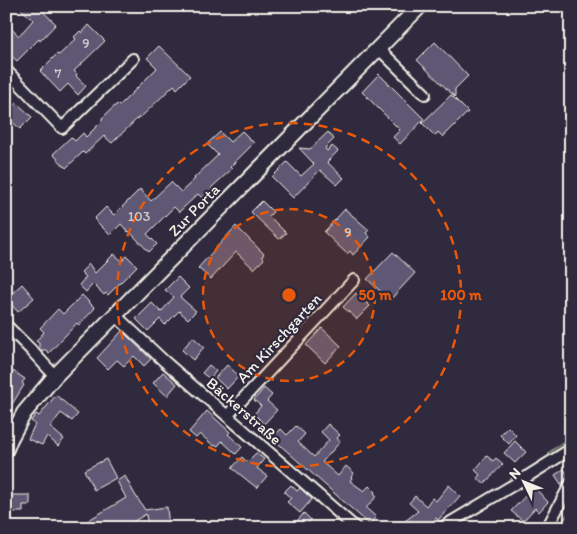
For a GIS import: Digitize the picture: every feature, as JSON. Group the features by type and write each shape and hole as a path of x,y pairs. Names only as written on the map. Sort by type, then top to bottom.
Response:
{"main road":[{"name":"Zur Porta","path":"6,449 24,413 55,376 420,6"}],"street":[{"path":"378,48 425,94"},
{"path":"6,70 62,128 133,59"},
{"name":"Am Kirschgarten","path":"227,416 354,280"},
{"name":"Bäckerstraße","path":"115,315 164,361 356,528"},
{"path":"6,325 55,376"},
{"path":"441,528 571,449"},
{"path":"547,528 571,483"}],"green space":[{"path":"571,435 571,450 556,460 548,453"}],"building":[{"path":"18,6 37,6 56,24 17,61 6,51 6,24 19,36 33,20"},
{"path":"89,25 105,41 74,71 77,74 76,76 86,86 78,95 68,84 60,92 40,71 76,39 74,37 80,31 82,33"},
{"path":"435,42 468,76 455,89 455,97 417,60"},
{"path":"159,46 190,76 177,89 174,85 112,143 104,136 85,154 83,152 66,168 53,154 71,137 75,141 83,133 86,137 102,121 102,118 117,104 119,106 157,68 147,58"},
{"path":"379,74 424,119 400,144 393,137 400,130 362,92"},
{"path":"451,95 468,112 443,137 438,132 435,136 422,123"},
{"path":"6,99 14,106 17,103 32,117 20,129 6,116"},
{"path":"242,131 254,143 230,167 232,169 212,187 212,195 205,195 202,198 198,194 179,212 174,207 147,234 157,244 149,252 121,224 110,235 94,219 106,207 114,215 140,189 151,201 171,182 181,192 218,155 207,144 220,132 230,142"},
{"path":"328,132 334,139 325,148 327,151 332,146 338,151 327,162 344,178 337,185 320,170 293,198 272,177 287,162 301,176 314,164 299,148 310,149"},
{"path":"262,201 273,212 269,216 286,233 279,239 251,212"},
{"path":"345,209 369,230 366,233 370,237 353,255 350,251 347,254 324,232"},
{"path":"236,226 264,254 262,256 264,259 254,269 236,252 211,279 198,268"},
{"path":"393,252 415,273 390,300 367,279"},
{"path":"114,254 122,261 127,256 137,266 108,295 106,293 104,295 93,284 86,292 79,285 86,277 81,272 89,264 95,273"},
{"path":"178,277 189,288 180,297 196,311 188,319 179,311 165,325 160,319 148,331 136,319 152,303 161,312 174,297 165,290"},
{"path":"22,284 34,298 18,312 6,299"},
{"path":"356,293 370,306 357,319 343,307"},
{"path":"82,295 95,308 79,325 77,323 49,353 46,350 41,350 39,343 36,341 44,332 40,328 58,309 63,314"},
{"path":"322,328 341,346 325,363 306,345"},
{"path":"122,331 151,359 144,366 134,356 124,366 117,360 108,369 97,358"},
{"path":"193,337 204,347 193,360 182,350"},
{"path":"209,365 216,371 210,379 202,373"},
{"path":"227,365 239,376 227,389 215,378"},
{"path":"13,371 25,379 22,383 24,385 6,414 6,382"},
{"path":"163,372 177,384 167,396 153,383"},
{"path":"264,388 272,395 267,401 277,410 264,424 254,414 261,406 254,400"},
{"path":"56,395 78,414 72,421 61,413 50,427 64,439 58,446 47,436 42,445 28,439 35,424 31,421 36,414 39,416"},
{"path":"207,411 230,432 228,434 242,447 236,454 222,441 218,446 214,446 200,434 196,438 189,432"},
{"path":"328,424 340,435 337,438 340,442 322,462 338,476 346,466 354,473 350,481 364,491 369,486 375,492 377,496 366,508 376,517 369,524 272,438 281,429 287,435 296,426 305,434 298,442 314,457 329,440 321,432"},
{"path":"508,427 516,435 509,444 500,435"},
{"path":"515,441 526,452 515,463 504,453"},
{"path":"256,453 264,459 257,468 267,476 257,488 232,468 242,457 247,462"},
{"path":"487,456 493,461 496,458 503,464 484,484 477,478 480,475 475,470"},
{"path":"106,459 116,478 94,490 84,470"},
{"path":"564,469 569,477 561,484 555,475"},
{"path":"125,476 145,510 167,507 169,528 148,528 146,514 123,528 75,528 126,498 117,481"},
{"path":"291,485 297,491 300,488 312,499 300,513 287,502 291,498 284,492"},
{"path":"449,485 460,496 438,520 436,518 427,528 396,528 418,511 409,503 415,496 426,506 432,498 436,501"},
{"path":"534,487 548,502 539,512 535,508 523,521 511,511"},
{"path":"6,495 30,495 30,505 23,505 23,512 6,512"},
{"path":"571,510 571,528 557,528"},
{"path":"304,513 311,520 304,528 297,521"}]}
